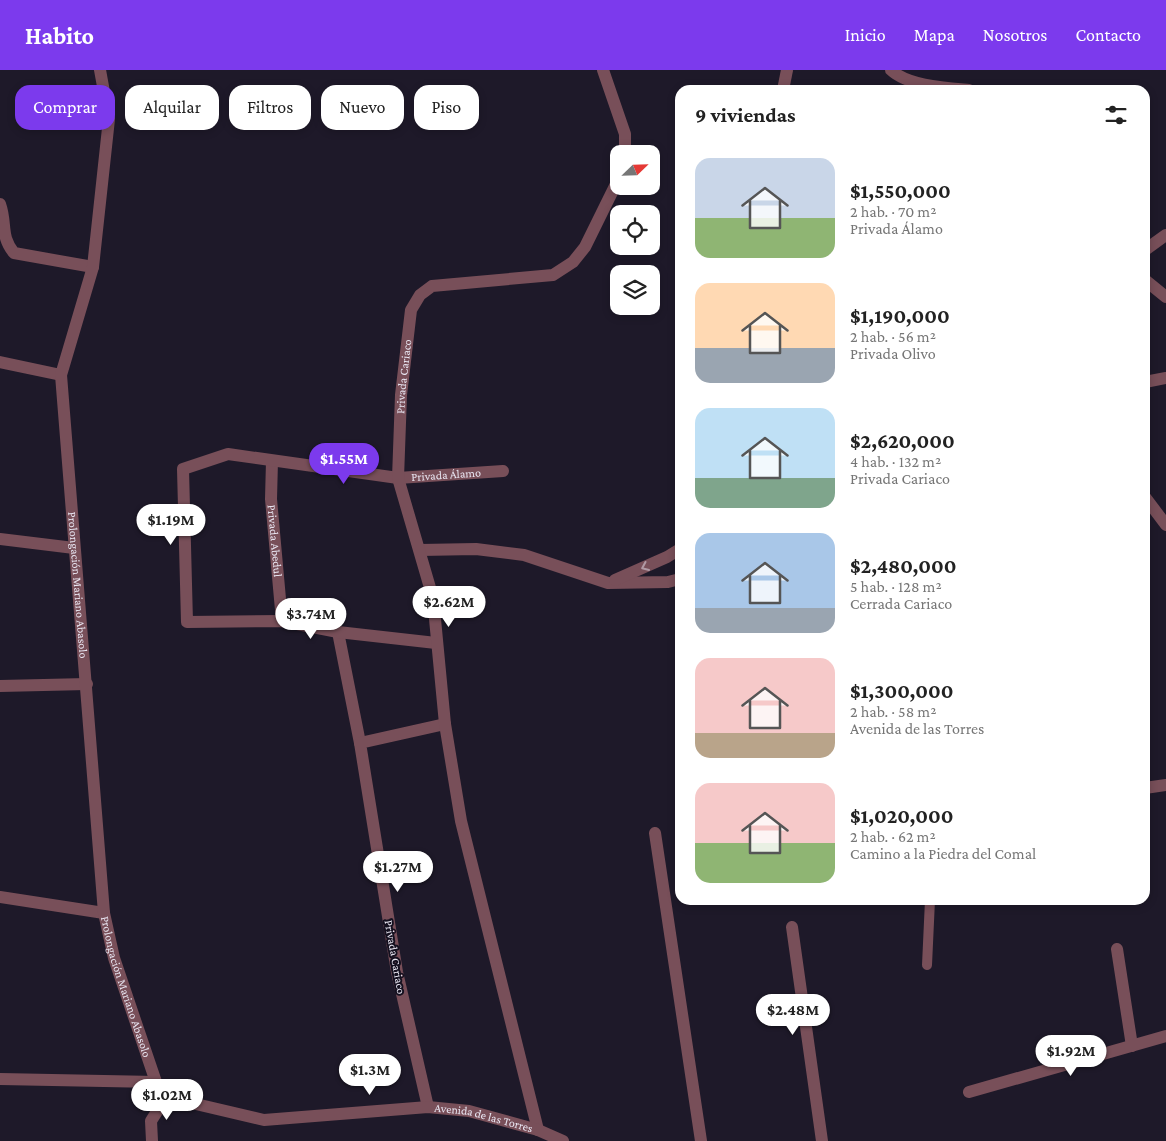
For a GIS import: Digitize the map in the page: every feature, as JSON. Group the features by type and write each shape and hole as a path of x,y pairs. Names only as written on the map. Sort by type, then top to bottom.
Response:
{"street":[{"name":"Prolongación Mariano Abasolo","path":"100,70 109,119 92,267 61,375 104,913 114,958 156,1082 166,1097"},
{"path":"603,70 625,134 626,145"},
{"path":"784,85 787,70"},
{"path":"891,70 898,77 931,85"},
{"name":"Privada Cariaco","path":"538,1130 461,821 445,724 432,598 420,550 398,478 401,395 411,310 420,295 432,286 553,275 572,262 585,247 611,195"},
{"path":"0,204 2,211 1,232 5,245 14,253 92,267"},
{"path":"1150,246 1166,235"},
{"path":"1150,284 1166,297"},
{"path":"0,362 61,375"},
{"path":"1150,381 1166,378"},
{"name":"Privada Álamo","path":"282,621 187,622 183,469 228,454 398,478 503,471"},
{"name":"Privada Abedul","path":"272,461 271,498 282,621"},
{"path":"1150,504 1166,525"},
{"path":"0,540 74,548"},
{"path":"420,550 476,549 524,555 608,583 675,580"},
{"path":"608,583 675,552"},
{"path":"282,621 338,632 436,643"},
{"name":"Privada Cariaco","path":"338,632 360,744 397,972 428,1106"},
{"path":"0,686 87,684"},
{"path":"360,744 445,724"},
{"path":"1150,787 1166,785"},
{"path":"655,832 701,1141"},
{"path":"0,897 104,913"},
{"path":"792,927 822,1141"},
{"path":"1117,949 1132,1046"},
{"path":"969,1092 1166,1036"},
{"path":"0,1078 156,1082"},
{"path":"152,1141 151,1121 166,1097"},
{"name":"Avenida de las Torres","path":"166,1097 264,1120 428,1106 469,1110 538,1130 563,1141"}],"lane":[{"path":"927,965 930,905"}]}
